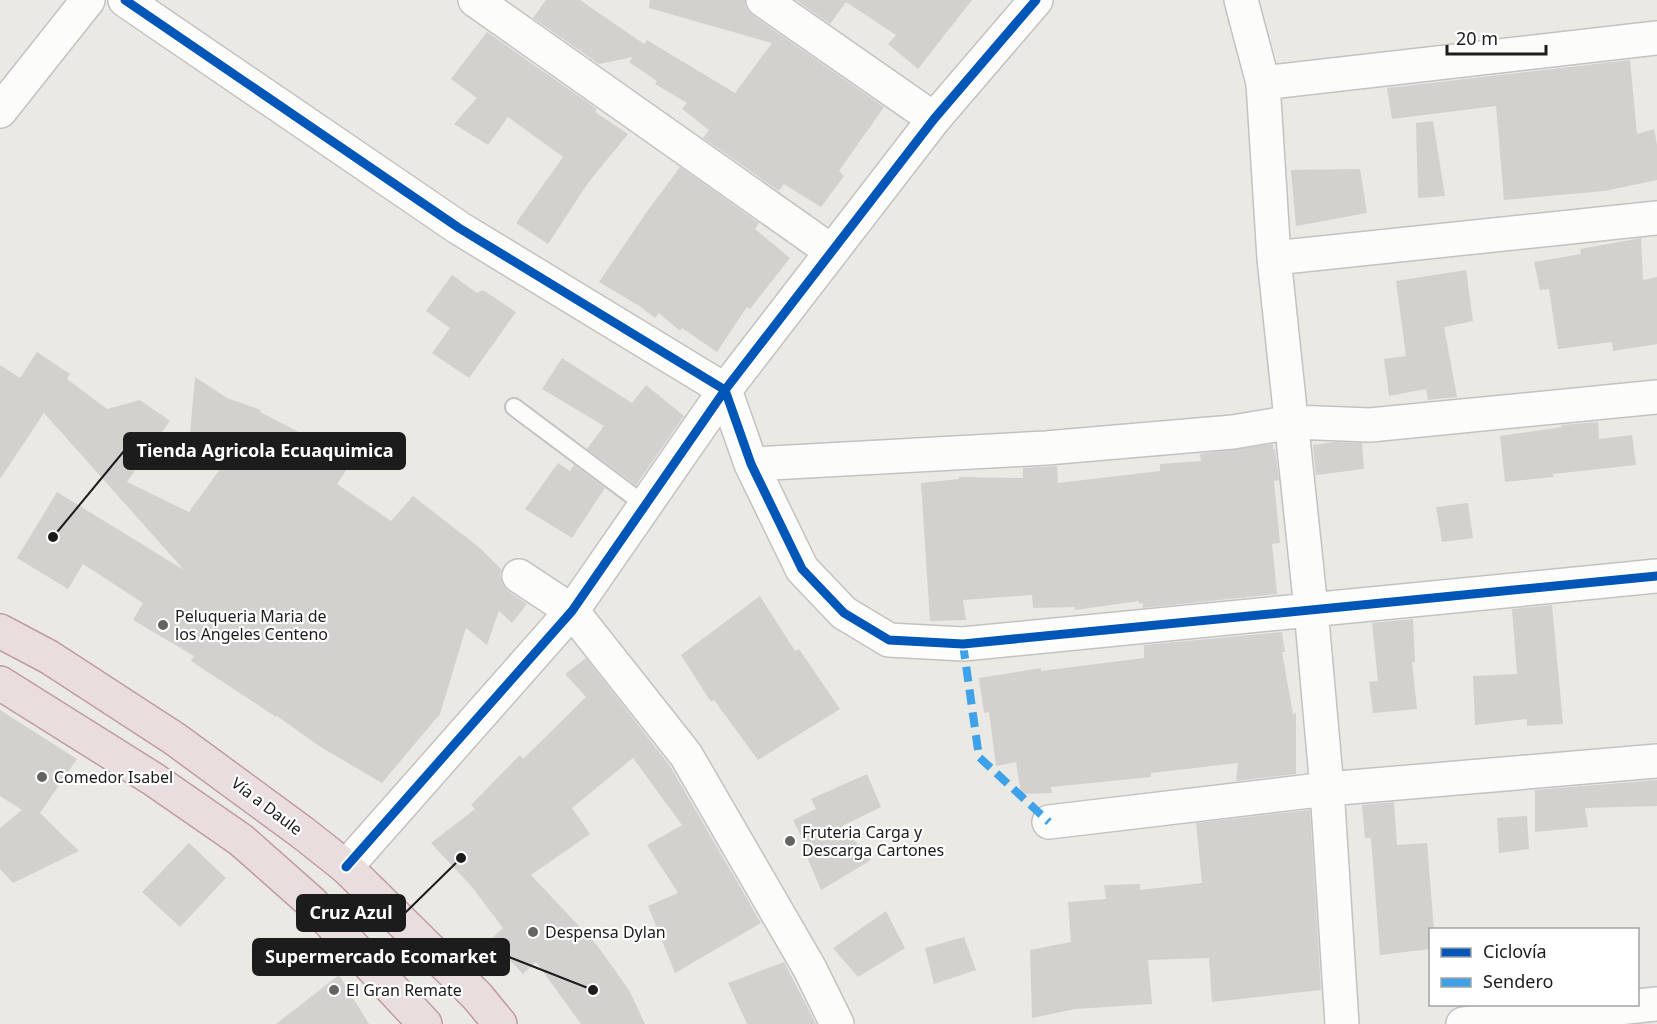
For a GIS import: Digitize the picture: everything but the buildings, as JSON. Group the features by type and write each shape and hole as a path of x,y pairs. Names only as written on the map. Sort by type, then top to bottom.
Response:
{"highway":[{"name":"Vía a Daule","path":"0,631 49,657 175,739 260,800 346,867 477,996 501,1024"},
{"path":"0,683 153,779 241,840 311,902 425,1024"}],"street":[{"path":"0,111 88,0"},
{"path":"125,0 459,228 725,390 750,464 802,569 844,613 889,640 963,644 1657,576"},
{"path":"475,0 831,251"},
{"path":"764,0 934,119"},
{"path":"346,867 572,611 725,390 934,119 1035,0"},
{"path":"1241,0 1263,83 1274,258 1328,789 1342,1024"},
{"path":"1263,83 1657,38"},
{"path":"1274,258 1657,218"},
{"path":"750,464 1046,448 1233,432 1292,422 1370,425 1657,397"},
{"path":"519,576 572,611 686,755 810,969 837,1024"},
{"path":"1049,822 1328,789 1657,761"},
{"path":"1639,1006 1657,1004"},
{"path":"1463,1024 1638,1006"}],"lane":[{"path":"514,407 645,505"}],"marked path":[{"path":"963,644 979,757 1049,822"}],"cycle path":[{"path":"125,0 459,228 725,390 751,464 802,569 844,613 889,640 963,644 1657,576"},
{"path":"346,867 572,611 725,390 934,119 1036,0"}],"place":[{"name":"Tienda Agricola Ecuaquimica","path":"53,537"},
{"name":"Peluqueria Maria de los Angeles Centeno","path":"163,625"},
{"name":"Comedor Isabel","path":"42,777"},
{"name":"Fruteria Carga y Descarga Cartones","path":"790,841"},
{"name":"Cruz Azul","path":"461,858"},
{"name":"Despensa Dylan","path":"533,932"},
{"name":"El Gran Remate","path":"334,990"},
{"name":"Supermercado Ecomarket","path":"593,990"}]}
